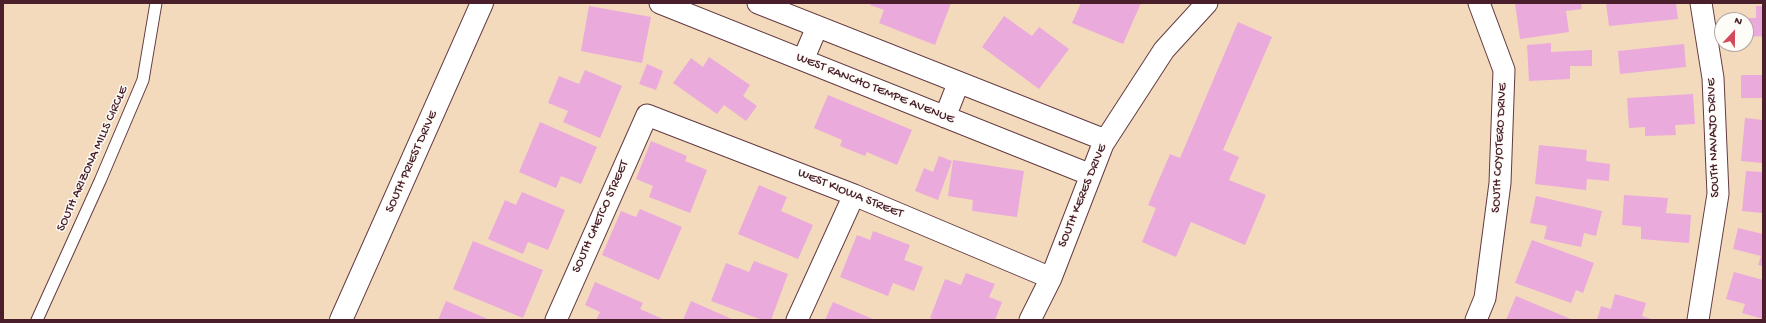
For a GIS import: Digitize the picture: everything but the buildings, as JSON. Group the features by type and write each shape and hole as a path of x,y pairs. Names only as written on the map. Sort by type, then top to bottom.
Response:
{"main road":[{"name":"SOUTH PRIEST DRIVE","path":"341,320 482,3"}],"street":[{"name":"WEST RANCHO TEMPE AVENUE","path":"660,3 1090,175"},
{"path":"758,3 958,84 1105,140"},
{"name":"SOUTH KERES DRIVE","path":"1030,320 1051,278 1090,175 1105,140 1164,50 1207,3"},
{"name":"SOUTH COYOTERO DRIVE","path":"1476,320 1485,298 1500,183 1504,70 1479,3"},
{"name":"SOUTH NAVAJO DRIVE","path":"1698,320 1718,194 1713,78 1701,3"},
{"path":"803,60 817,27"},
{"path":"945,117 958,84"},
{"name":"WEST KIOWA STREET","path":"647,115 854,195 1051,278"},
{"name":"SOUTH CHETCO STREET","path":"556,320 647,115"},
{"path":"797,320 854,195"}],"lane":[{"name":"SOUTH ARIZONA MILLS CIRCLE","path":"37,320 100,181 143,80 156,3"}]}
